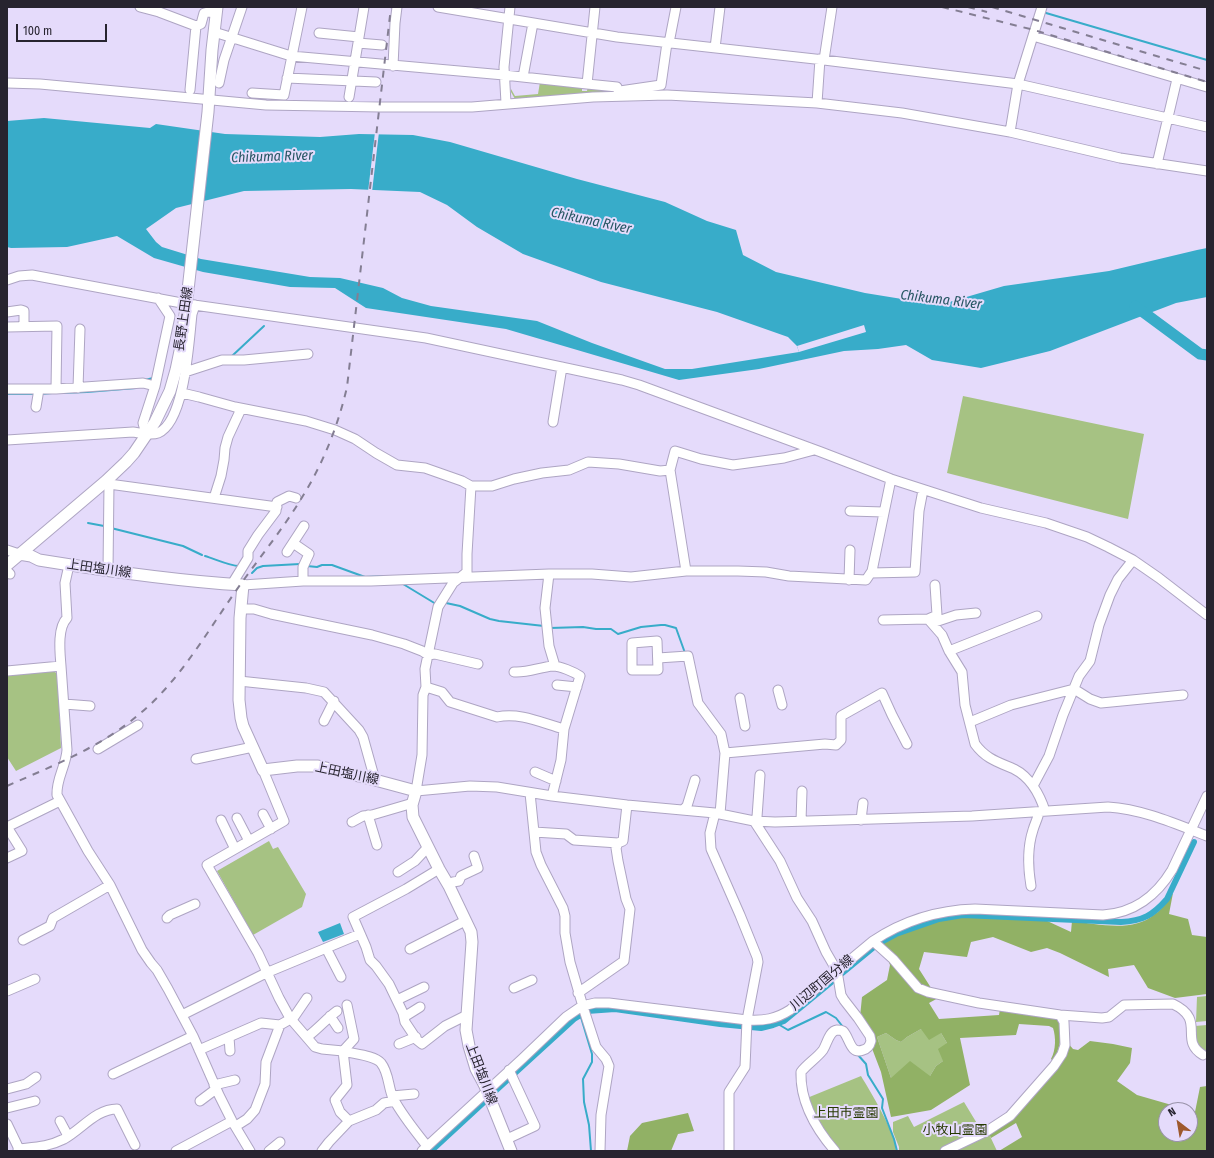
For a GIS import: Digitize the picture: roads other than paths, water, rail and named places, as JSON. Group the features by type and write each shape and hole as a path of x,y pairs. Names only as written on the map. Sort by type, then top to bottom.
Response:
{"main road":[{"name":"長野上田線","path":"8,570 19,554 108,483 134,453 155,422 163,407 176,370 190,303 217,10"},
{"name":"上田塩川線","path":"19,554 31,556 39,560 69,565 190,582 237,585"},
{"path":"237,585 241,609 239,681 241,718 263,770"},
{"name":"上田塩川線","path":"263,770 297,766 318,766 416,791 413,803 413,817 471,932 472,942 466,1030 476,1069 487,1091 511,1151"}],"street":[{"path":"140,7 160,10 196,26"},
{"path":"219,83 224,60 242,7"},
{"path":"252,93 284,94 302,7"},
{"path":"349,96 364,7"},
{"path":"393,66 395,23 398,7"},
{"path":"438,7 592,33 668,43 822,59 1018,84 1207,127"},
{"path":"506,103 504,75 510,7"},
{"path":"587,84 595,7"},
{"path":"614,97 620,91 661,84 676,7"},
{"path":"715,48 720,7"},
{"path":"817,103 822,59 832,7"},
{"path":"1010,132 1018,84 1042,7"},
{"path":"196,26 201,24 204,13 217,10"},
{"path":"523,77 533,23"},
{"path":"190,90 196,26"},
{"path":"214,32 291,56 504,75 617,87"},
{"path":"319,33 382,45"},
{"path":"1033,36 1207,87"},
{"path":"287,78 376,82"},
{"path":"1157,164 1177,78"},
{"path":"7,83 266,105 472,107 593,97 667,96 817,103 902,113 1010,132 1120,158 1207,171"},
{"path":"7,280 19,276 32,275 158,298 426,338 639,385 891,480 981,508 1046,523 1070,531 1108,547 1133,560 1207,615"},
{"path":"146,434 143,423 155,386 170,316 158,298"},
{"path":"7,440 133,432 157,434 163,430 169,422 182,393 192,314 190,303"},
{"path":"7,312 24,311 24,326"},
{"path":"7,327 56,326 56,389"},
{"path":"78,388 80,328"},
{"path":"185,372 222,360 308,354"},
{"path":"553,422 562,367"},
{"path":"7,389 56,389 144,383 155,386"},
{"path":"36,407 39,389"},
{"path":"182,393 241,409 306,421 335,430 355,439 396,465 425,468 462,481 471,486 492,486 514,478 569,470 588,462 670,470"},
{"path":"214,498 222,470 228,437 241,409"},
{"path":"686,571 670,470 675,451 700,459 733,465 784,458 808,453 814,450"},
{"path":"296,498 289,496 278,502 276,511 248,551 248,558 237,585 302,581 371,581 549,574 592,574 631,577 686,571 752,571 789,576 866,580 872,571 891,480"},
{"path":"108,570 108,483 277,507"},
{"path":"471,486 467,572 453,583 438,607 425,669 426,687 423,695 422,755 416,791 470,786 497,786 552,796 717,814 754,821 959,817 1042,811 1120,808 1149,815 1207,836"},
{"path":"871,573 915,572 918,511 923,490"},
{"path":"850,511 884,512"},
{"path":"287,552 304,526"},
{"path":"293,543 309,554 303,567 302,581"},
{"path":"7,550 19,554"},
{"path":"848,580 850,550"},
{"path":"1033,786 1049,756 1063,715 1074,689 1080,676 1090,661 1099,625 1112,590 1118,579 1133,560"},
{"path":"69,565 66,583 67,618 61,627 60,645 60,666 67,750 66,760 57,789 57,795 110,885 142,950 157,970 182,1014 215,1087 250,1151"},
{"path":"549,574 545,608 549,646 555,666"},
{"path":"930,621 937,615 935,585"},
{"path":"241,609 254,608 279,616 372,635 404,644 428,655 434,654 478,664"},
{"path":"883,620 930,621 956,615 976,613"},
{"path":"949,651 1037,616"},
{"path":"930,621 942,635 949,651 962,672 965,705 975,744 979,750 998,764 1015,770 1033,786 1041,798 1042,811 1033,831 1028,860 1028,871 1032,886"},
{"path":"658,658 688,656 698,703 721,734 726,752 717,814 710,833 711,849 757,958 747,1020 745,1067 729,1092 729,1151"},
{"path":"7,671 60,666"},
{"path":"514,672 522,673 555,666 572,671 580,676 564,729 561,760 552,796"},
{"path":"239,681 312,689 324,692 334,701 359,730 372,763 375,780"},
{"path":"557,685 577,688"},
{"path":"426,687 442,692 450,702 497,717 504,715 517,715 564,729"},
{"path":"970,722 1010,705 1074,689 1090,699 1101,703 1182,695"},
{"path":"778,690 782,705"},
{"path":"726,752 836,744 841,740 841,716 882,693 907,744"},
{"path":"740,698 745,726"},
{"path":"324,721 334,701"},
{"path":"64,704 90,706"},
{"path":"98,750 138,726"},
{"path":"196,759 252,747"},
{"path":"263,770 284,821 207,865 258,953 266,973 290,1018 315,1047 374,1058 380,1063 385,1070 394,1098 401,1112 424,1149"},
{"path":"535,772 556,781"},
{"path":"754,821 757,817 760,775"},
{"path":"683,810 687,806 695,780"},
{"path":"801,821 802,791"},
{"path":"530,793 536,852 565,916 565,933 570,962 578,993 596,1046 606,1059 609,1066 601,1115 600,1151"},
{"name":"川辺町国分線","path":"424,1149 566,1017 584,1010 595,1003 609,1003 761,1021 781,1016 837,976 873,941 896,928 938,913 975,909 1103,915 1122,912 1138,905 1147,899 1165,881 1172,870 1207,796"},
{"path":"7,858 22,851 7,827 60,801"},
{"path":"352,822 363,816 413,803"},
{"path":"861,820 863,803"},
{"path":"534,832 566,834 574,840 618,843 623,841 627,805"},
{"path":"263,814 271,828"},
{"path":"368,815 377,844"},
{"path":"237,818 249,841"},
{"path":"221,820 235,849"},
{"path":"754,821 786,871 797,898 812,921 837,976 844,1000 870,1036 870,1045 863,1051 857,1051 854,1049 843,1031 834,1031 830,1034 823,1049 800,1072 800,1086 817,1129 835,1151"},
{"path":"578,993 624,961 630,909 626,899 618,861 616,848 618,843"},
{"path":"398,872 415,861 428,848"},
{"path":"449,886 453,882 459,881 461,876 478,868 474,856"},
{"path":"440,869 353,917 370,960 383,974 397,1000 405,1022 422,1044 445,1026 466,1015"},
{"path":"22,940 50,926 53,918 110,885"},
{"path":"167,918 170,915 195,904"},
{"path":"410,949 465,921"},
{"path":"182,1014 266,973 360,934"},
{"path":"873,941 893,959 914,984 922,990 979,1003 1060,1015 1102,1018 1109,1017 1124,1005 1173,1004 1188,1014 1191,1019 1192,1042 1196,1051 1203,1055"},
{"path":"326,948 341,977"},
{"path":"7,992 35,979"},
{"path":"514,988 532,980"},
{"path":"397,1000 424,987"},
{"path":"176,1151 247,1119 256,1110 265,1084 266,1062 280,1025 294,1017 307,998"},
{"path":"342,1052 354,1039 347,1005"},
{"path":"404,1017 420,1007"},
{"path":"306,1037 318,1029 334,1013 338,1028"},
{"path":"946,1151 987,1131 1010,1116 1054,1066 1062,1054 1065,1045 1064,1022 1060,1015"},
{"path":"199,1050 261,1023 280,1025"},
{"path":"113,1074 193,1036"},
{"path":"229,1037 230,1051"},
{"path":"399,1044 416,1037"},
{"path":"342,1052 347,1086 335,1100 340,1112 349,1121"},
{"path":"507,1139 535,1126 509,1070"},
{"path":"7,1089 26,1084 36,1078"},
{"path":"200,1101 215,1087 235,1080"},
{"path":"322,1151 349,1121 376,1110 384,1103 394,1098 414,1094"},
{"path":"7,1108 35,1101"},
{"path":"8,1129 19,1150 49,1145 68,1136 92,1118 109,1109 117,1110 136,1145"},
{"path":"60,1121 68,1136"},
{"path":"269,1151 280,1142"}],"water":[{"path":"44,118 150,128 156,124 225,134 320,137 359,134 413,135 450,142 577,179 665,202 707,221 736,230 743,255 776,272 865,293 939,305 1004,286 1109,271 1207,248 1207,297 1176,303 1050,351 981,368 932,360 906,345 878,349 844,351 759,369 679,380 506,329 366,308 335,288 290,287 203,272 154,258 117,236 67,247 7,247 7,121","holes":["351,189 420,192 447,205 477,227 523,254 601,282 717,312 788,337 797,346 799,352 692,369 665,369 592,343 537,321 431,306 402,298 383,288 340,278 310,277 201,259 162,247 146,229 176,208 244,191"]},
{"path":"340,923 344,934 323,942 318,932"}],"waterway":[{"path":"1046,13 1207,60"},
{"name":"Chikuma River","path":"1135,306 1200,354 1207,355"},
{"path":"232,356 264,326"},
{"path":"145,380 153,378"},
{"path":"59,393 136,388"},
{"path":"41,394 52,393"},
{"path":"7,394 36,394"},
{"path":"88,523 104,526"},
{"path":"111,528 183,546 202,555"},
{"path":"205,556 227,564 239,566"},
{"path":"252,573 257,568 263,566 300,564"},
{"path":"307,566 317,567 322,565 332,565 365,577 389,576"},
{"path":"403,584 436,604"},
{"path":"446,603 460,606 490,619 544,626"},
{"path":"550,628 583,627 611,629 618,634 641,627 665,625 676,628 685,653"},
{"path":"881,942 896,934 939,919 963,915 1121,922 1142,919 1152,913 1167,899 1194,842"},
{"path":"493,1093 574,1019 587,1011 615,1009 720,1024 761,1028 784,1021 874,947"},
{"path":"778,1024 788,1030 826,1012 836,1018 843,1027"},
{"path":"580,1014 592,1054 592,1062 583,1079 584,1102 589,1125 591,1151"},
{"path":"858,1055 866,1064 868,1075 883,1099 882,1108 897,1151"},
{"path":"431,1151 484,1102"}],"railway":[{"path":"7,786 75,756 107,738 137,716 165,690 189,659 241,583 285,523 309,486 323,458 339,416 347,387 391,7"},
{"path":"942,7 1034,30 1207,82"},
{"path":"968,7 987,12"},
{"path":"992,7 1207,71"}],"park label":[{"name":"上田市霊園","path":"846,1113"},
{"name":"小牧山霊園","path":"955,1130"}]}
